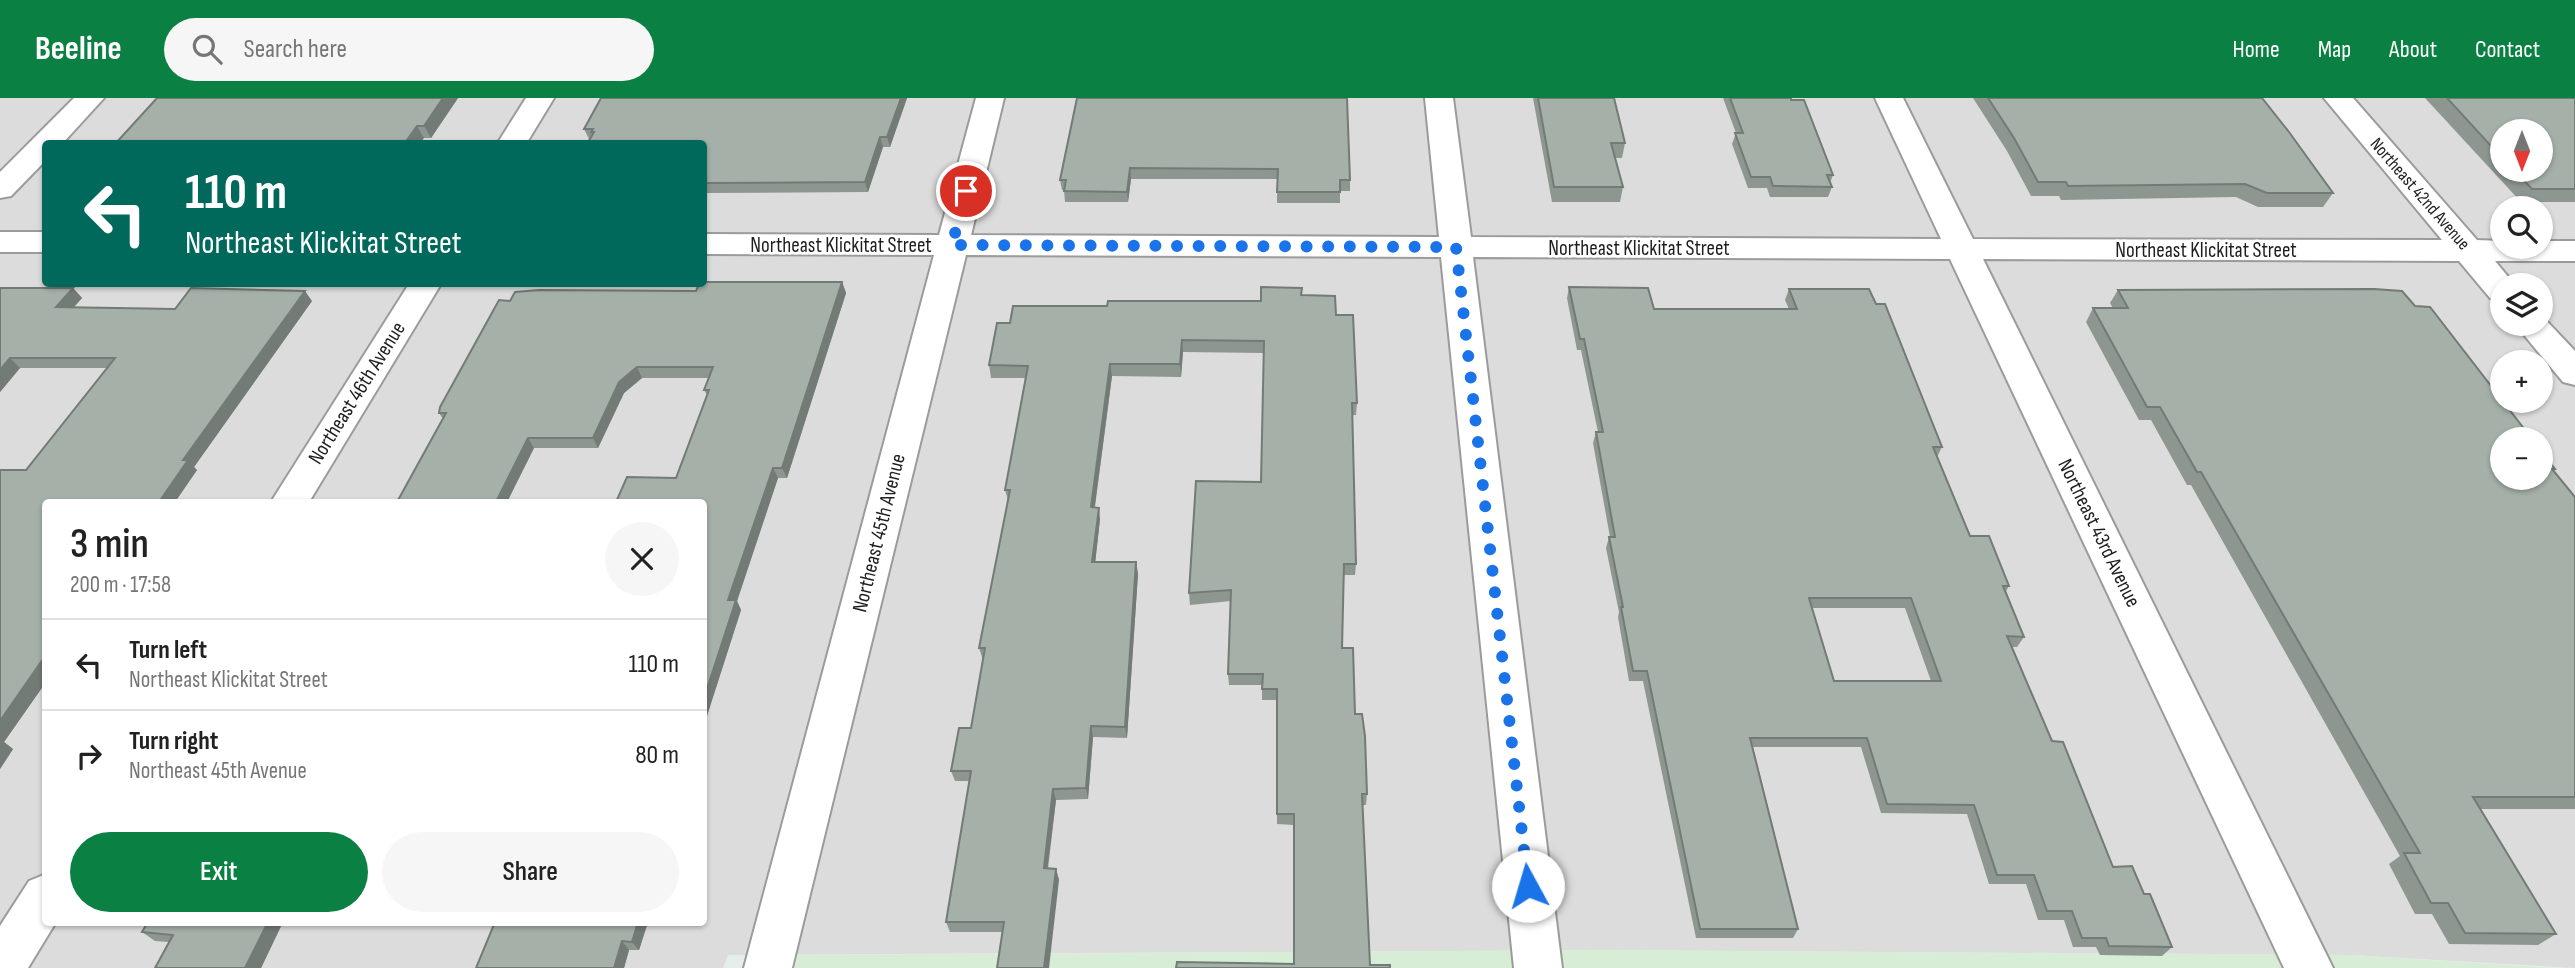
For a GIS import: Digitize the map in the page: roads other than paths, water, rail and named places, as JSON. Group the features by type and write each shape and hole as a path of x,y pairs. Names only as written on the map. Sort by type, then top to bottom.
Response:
{"street":[{"path":"48,140 90,98"},
{"path":"514,140 540,98"},
{"name":"Northeast 45th Avenue","path":"768,968 990,98"},
{"path":"1439,98 1538,968"},
{"name":"Northeast 43rd Avenue","path":"1889,98 2309,968"},
{"name":"Northeast 42nd Avenue","path":"2338,98 2490,276"},
{"path":"0,189 42,147"},
{"path":"0,242 42,242"},
{"name":"Northeast Klickitat Street","path":"707,244 2575,251"},
{"name":"Northeast 46th Avenue","path":"292,499 423,287"},
{"path":"2543,336 2575,373"},
{"path":"1,968 42,902"}]}
